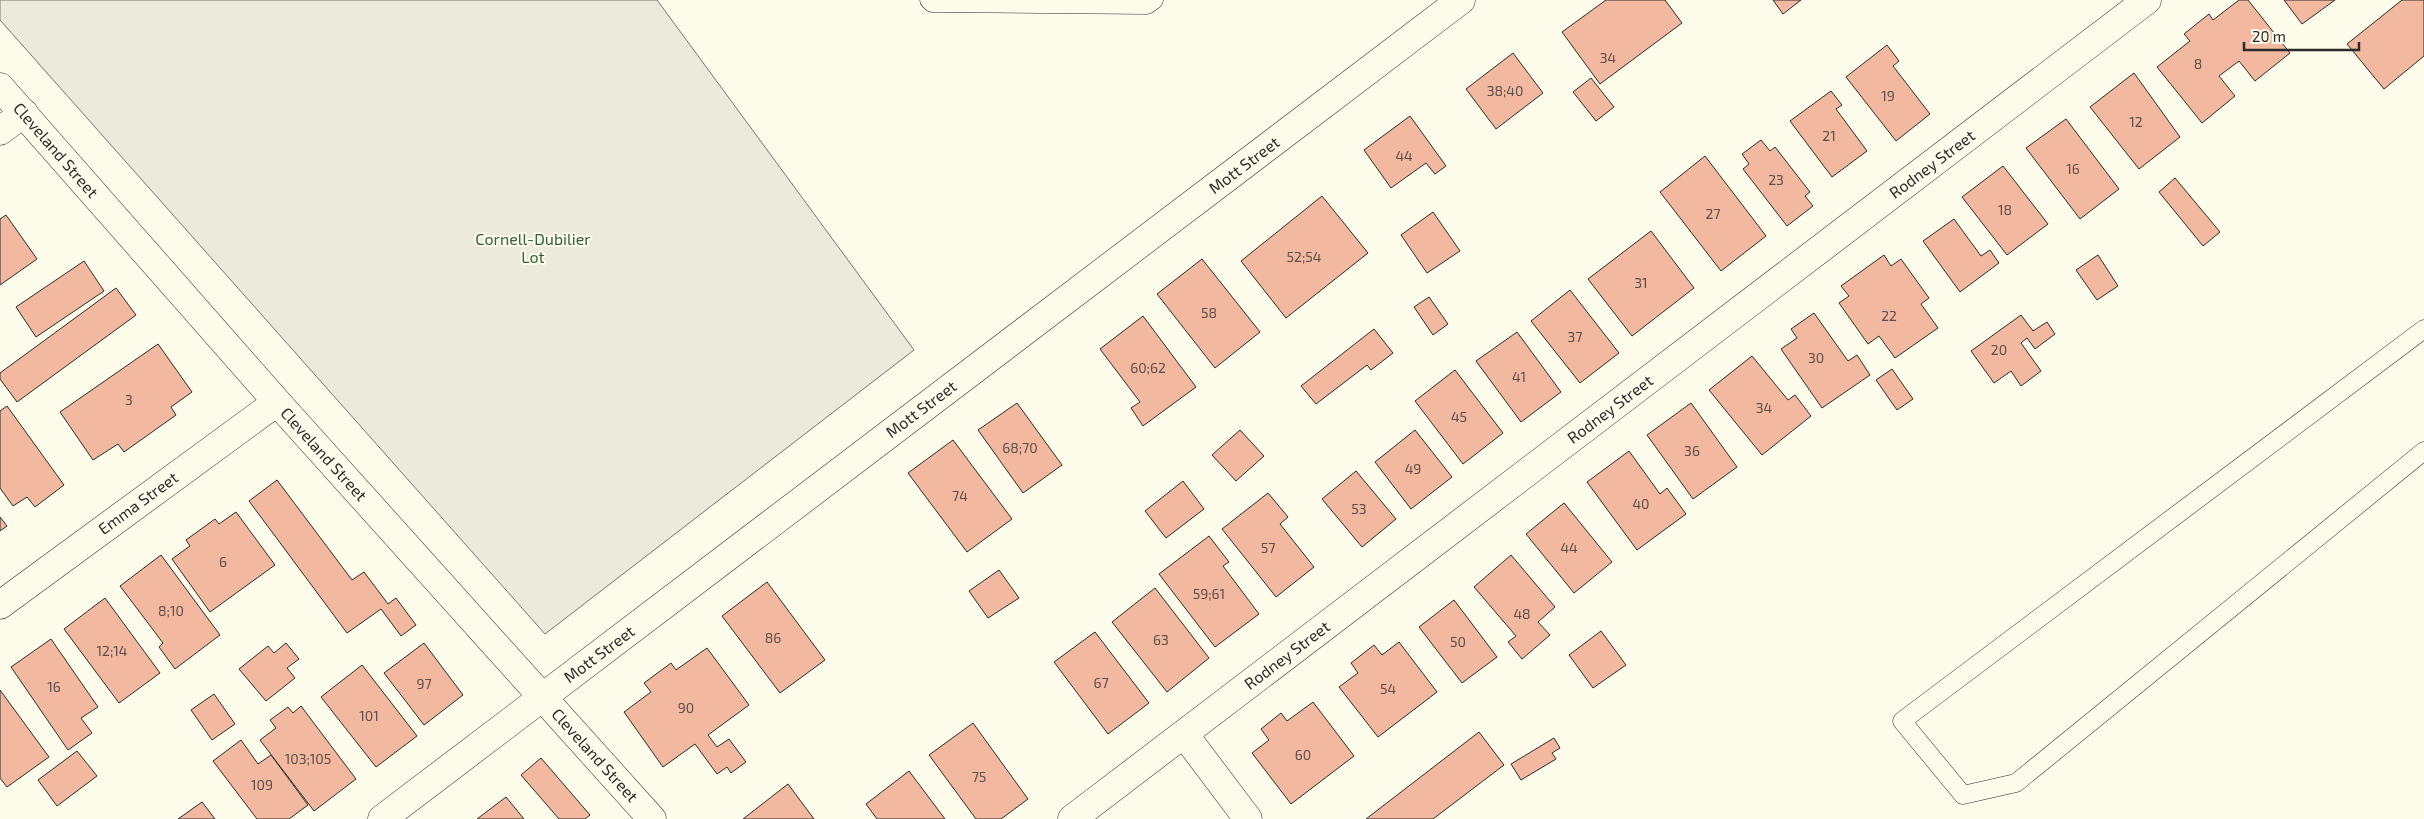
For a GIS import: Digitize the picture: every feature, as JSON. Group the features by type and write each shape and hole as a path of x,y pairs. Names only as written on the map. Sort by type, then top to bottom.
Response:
{"street":[{"name":"Rodney Street","path":"1072,819 2147,0"},
{"name":"Mott Street","path":"382,819 1446,4"},
{"name":"Cleveland Street","path":"0,87 277,402 652,819"},
{"path":"0,131 24,113"},
{"name":"Emma Street","path":"0,604 277,402"},
{"path":"1184,734 1248,819"}],"lane":[{"path":"929,0 932,3 1147,5 1154,0"},
{"path":"2424,329 1902,721 1963,795 2016,783 2424,451"}],"green space":[{"name":"Cornell-Dubilier Lot","path":"0,0 657,0 914,350 545,634 0,20"}],"building":[{"path":"1606,0 1665,0 1682,23 1600,84 1562,32"},
{"path":"1773,0 1801,0 1783,14"},
{"path":"2239,0 2248,0 2290,53 2255,81 2239,61 2219,76 2235,96 2202,123 2157,67 2190,41 2184,34 2209,14 2213,20"},
{"path":"2284,0 2335,0 2302,24"},
{"path":"2402,0 2424,0 2424,56 2384,89 2347,44"},
{"path":"1887,45 1899,61 1893,66 1930,114 1896,141 1846,77"},
{"path":"1513,53 1543,93 1496,129 1466,89"},
{"path":"2134,73 2180,137 2139,169 2090,107"},
{"path":"1591,78 1614,107 1596,121 1573,92"},
{"path":"1831,91 1842,105 1836,109 1867,151 1832,177 1790,121"},
{"path":"1410,116 1446,166 1435,174 1426,163 1391,188 1364,150"},
{"path":"2066,119 2119,189 2080,219 2026,148"},
{"path":"1761,140 1770,151 1775,147 1810,192 1805,196 1813,206 1787,226 1743,169 1749,164 1742,154"},
{"path":"1705,156 1766,236 1721,271 1660,192"},
{"path":"2003,166 2048,224 2007,255 1962,197"},
{"path":"2175,178 2220,232 2203,246 2159,192"},
{"path":"1322,196 1368,253 1286,318 1241,261"},
{"path":"1433,212 1460,251 1427,273 1401,235"},
{"path":"6,215 37,259 0,285 0,219"},
{"path":"1954,219 1981,256 1990,250 1999,263 1960,292 1923,241"},
{"path":"1651,231 1694,288 1632,336 1588,279"},
{"path":"1884,255 1891,266 1901,259 1929,298 1921,304 1938,328 1895,358 1879,336 1868,344 1839,303 1849,296 1841,286"},
{"path":"2098,255 2118,286 2097,300 2076,270"},
{"path":"1202,259 1260,332 1215,368 1157,294"},
{"path":"84,261 104,291 36,337 16,307"},
{"path":"116,288 136,315 17,402 0,379 0,373"},
{"path":"1570,290 1619,353 1580,383 1531,321"},
{"path":"1429,297 1448,324 1433,335 1414,307"},
{"path":"1814,313 1848,361 1857,355 1870,375 1822,408 1781,349 1797,338 1791,329"},
{"path":"2021,315 2033,331 2047,322 2055,334 2035,349 2027,338 2021,343 2041,371 2021,386 2011,371 1994,383 1971,351"},
{"path":"1143,316 1196,387 1143,426 1131,408 1140,402 1100,349"},
{"path":"1374,329 1393,353 1371,370 1367,365 1316,404 1301,386"},
{"path":"1517,332 1561,392 1521,422 1476,361"},
{"path":"158,344 192,392 171,407 176,415 124,452 118,444 93,460 60,412"},
{"path":"1752,356 1788,400 1795,395 1811,416 1762,455 1709,390"},
{"path":"1892,369 1913,399 1897,410 1876,380"},
{"path":"1455,370 1503,433 1463,464 1415,401"},
{"path":"1017,403 1062,465 1023,493 978,430"},
{"path":"1691,403 1737,467 1693,499 1647,435"},
{"path":"7,406 64,485 35,507 27,497 13,506 0,488 0,411"},
{"path":"1240,430 1264,456 1236,481 1212,455"},
{"path":"1415,430 1452,477 1411,509 1375,462"},
{"path":"953,440 1012,519 967,552 908,473"},
{"path":"1629,451 1660,494 1667,488 1686,514 1637,550 1587,482"},
{"path":"1356,471 1396,519 1362,547 1322,499"},
{"path":"277,480 352,580 364,572 388,604 396,598 416,625 401,636 381,609 347,633 249,501"},
{"path":"1183,481 1204,509 1166,538 1145,511"},
{"path":"1268,493 1288,517 1280,524 1314,567 1276,597 1222,529"},
{"path":"1564,503 1612,562 1574,593 1526,534"},
{"path":"236,512 275,565 210,612 172,559 190,546 186,540 215,519 219,524"},
{"path":"0,517 7,526 0,531"},
{"path":"1209,536 1229,562 1223,566 1259,614 1215,647 1159,574"},
{"path":"161,555 220,635 175,669 159,647 163,643 120,586"},
{"path":"1511,555 1555,607 1538,622 1550,635 1522,659 1508,642 1516,636 1474,587"},
{"path":"999,570 1019,598 988,618 969,591"},
{"path":"767,582 825,660 780,693 722,616"},
{"path":"1155,588 1209,658 1167,692 1112,622"},
{"path":"105,598 160,673 119,703 64,629"},
{"path":"1454,600 1497,657 1462,683 1419,627"},
{"path":"1601,631 1626,665 1593,688 1569,655"},
{"path":"1095,632 1149,703 1108,734 1054,662"},
{"path":"51,639 98,707 81,718 92,733 68,750 11,667"},
{"path":"1399,642 1437,692 1378,737 1339,687 1358,673 1351,663 1374,645 1382,655"},
{"path":"286,643 299,659 287,668 295,678 266,701 239,669 268,646 274,653"},
{"path":"424,643 463,695 424,725 384,673"},
{"path":"707,648 749,705 708,735 717,747 729,739 746,762 731,773 727,767 717,774 695,744 663,767 624,712 651,692 644,683 671,663 676,670"},
{"path":"362,665 417,736 376,767 321,697"},
{"path":"0,690 49,757 7,787 0,778"},
{"path":"214,694 235,724 212,740 191,710"},
{"path":"1313,702 1354,756 1291,804 1252,753 1269,740 1261,729 1281,713 1287,721"},
{"path":"301,706 356,779 314,811 260,740 276,728 270,720 288,707 293,713"},
{"path":"973,723 1028,799 1001,819 976,819 929,755"},
{"path":"1479,732 1504,765 1433,819 1366,819"},
{"path":"1554,738 1560,748 1552,753 1556,759 1521,780 1511,764"},
{"path":"241,740 258,764 271,755 308,805 289,819 257,819 213,761"},
{"path":"77,751 97,776 57,806 38,780"},
{"path":"541,758 590,815 585,819 559,819 521,775"},
{"path":"909,771 945,819 877,819 866,804"},
{"path":"788,784 814,819 743,819"},
{"path":"506,797 524,819 477,819"},
{"path":"202,802 215,819 178,819"}]}
